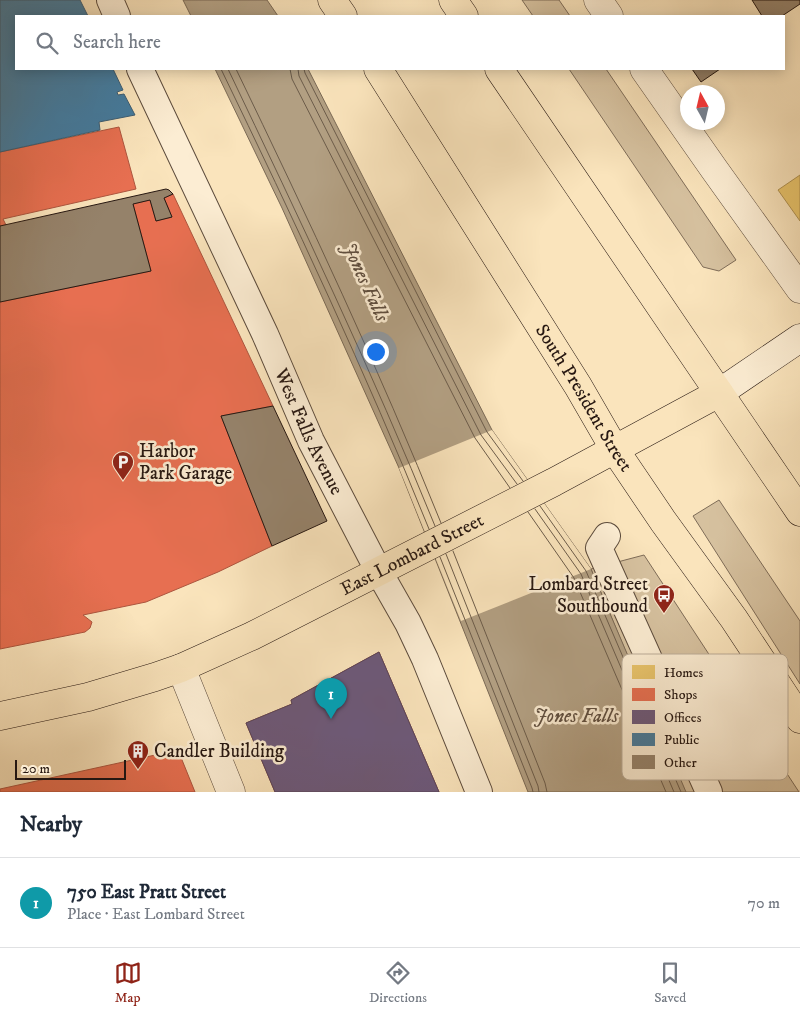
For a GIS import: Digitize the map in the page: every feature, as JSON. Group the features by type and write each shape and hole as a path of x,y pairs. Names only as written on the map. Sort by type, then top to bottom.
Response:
{"main road":[{"path":"332,0 341,15"},
{"path":"452,0 463,15"},
{"name":"South President Street","path":"379,70 578,386 614,450 758,654"},
{"path":"500,70 800,512"},
{"name":"East Lombard Street","path":"0,716 88,697 181,668 252,636 536,492 719,393"},
{"name":"South President Street","path":"788,701 800,719"}],"street":[{"path":"110,0 117,15"},
{"path":"598,0 608,15"},
{"name":"West Falls Avenue","path":"140,70 266,334 311,441 379,572 408,623 425,659 479,792"},
{"path":"645,70 800,289"},
{"name":"East Lombard Street","path":"719,393 800,338"},
{"path":"607,536 599,548 647,654"},
{"path":"181,668 229,787"},
{"path":"704,780 709,792"}],"shaded area":[{"path":"522,0 559,0 569,15 532,15"},
{"path":"570,70 607,70 736,260 719,271 703,267"},
{"path":"719,500 800,621 800,684 788,665 788,654 781,654 693,516"},
{"path":"644,555 709,654 627,654 591,569"},
{"path":"788,775 799,792 685,792 680,780 788,780"}],"water":[{"path":"183,0 267,0 277,15 190,15"},
{"name":"Jones Falls","path":"215,70 309,70 492,430 591,569 627,654 622,654 622,780 681,780 686,792 528,792 399,468 282,208"}],"pier":[{"path":"492,430 591,569 461,621 399,468"}],"building: Homes":[{"path":"800,175 800,221 778,190"}],"building: Shops":[{"path":"119,127 136,189 3,219 6,225 0,226 0,152"},
{"name":"Harbor Park Garage","path":"173,194 273,406 221,416 272,546 218,572 146,602 83,615 92,622 90,628 85,632 0,649 0,302 151,271 133,204 150,200 156,221 172,217 164,198"},
{"path":"379,652 439,792 275,792 246,723 292,704 291,700"},
{"name":"Candler Building","path":"178,750 195,792 0,792 0,789"}],"building: Offices":[{"path":"379,652 439,792 275,792 246,723 292,704 291,700"}],"building: Public":[{"path":"0,0 80,0 88,15 15,15 15,70 113,70 123,90 117,92 118,95 124,94 135,115 99,122 100,130 0,152"}],"building: Other":[{"path":"752,0 800,0 800,4 784,15 761,15"},
{"path":"693,70 719,70 701,82"},
{"path":"166,189 173,194 164,198 172,217 156,221 150,200 133,204 151,271 0,302 0,226"},
{"path":"273,406 327,521 272,546 221,416"}],"place":[{"name":"Harbor Park Garage","path":"123,481"},
{"name":"Lombard Street Southbound","path":"664,614"},
{"name":"750 East Pratt Street","path":"331,719"},
{"name":"Candler Building","path":"138,770"}]}
